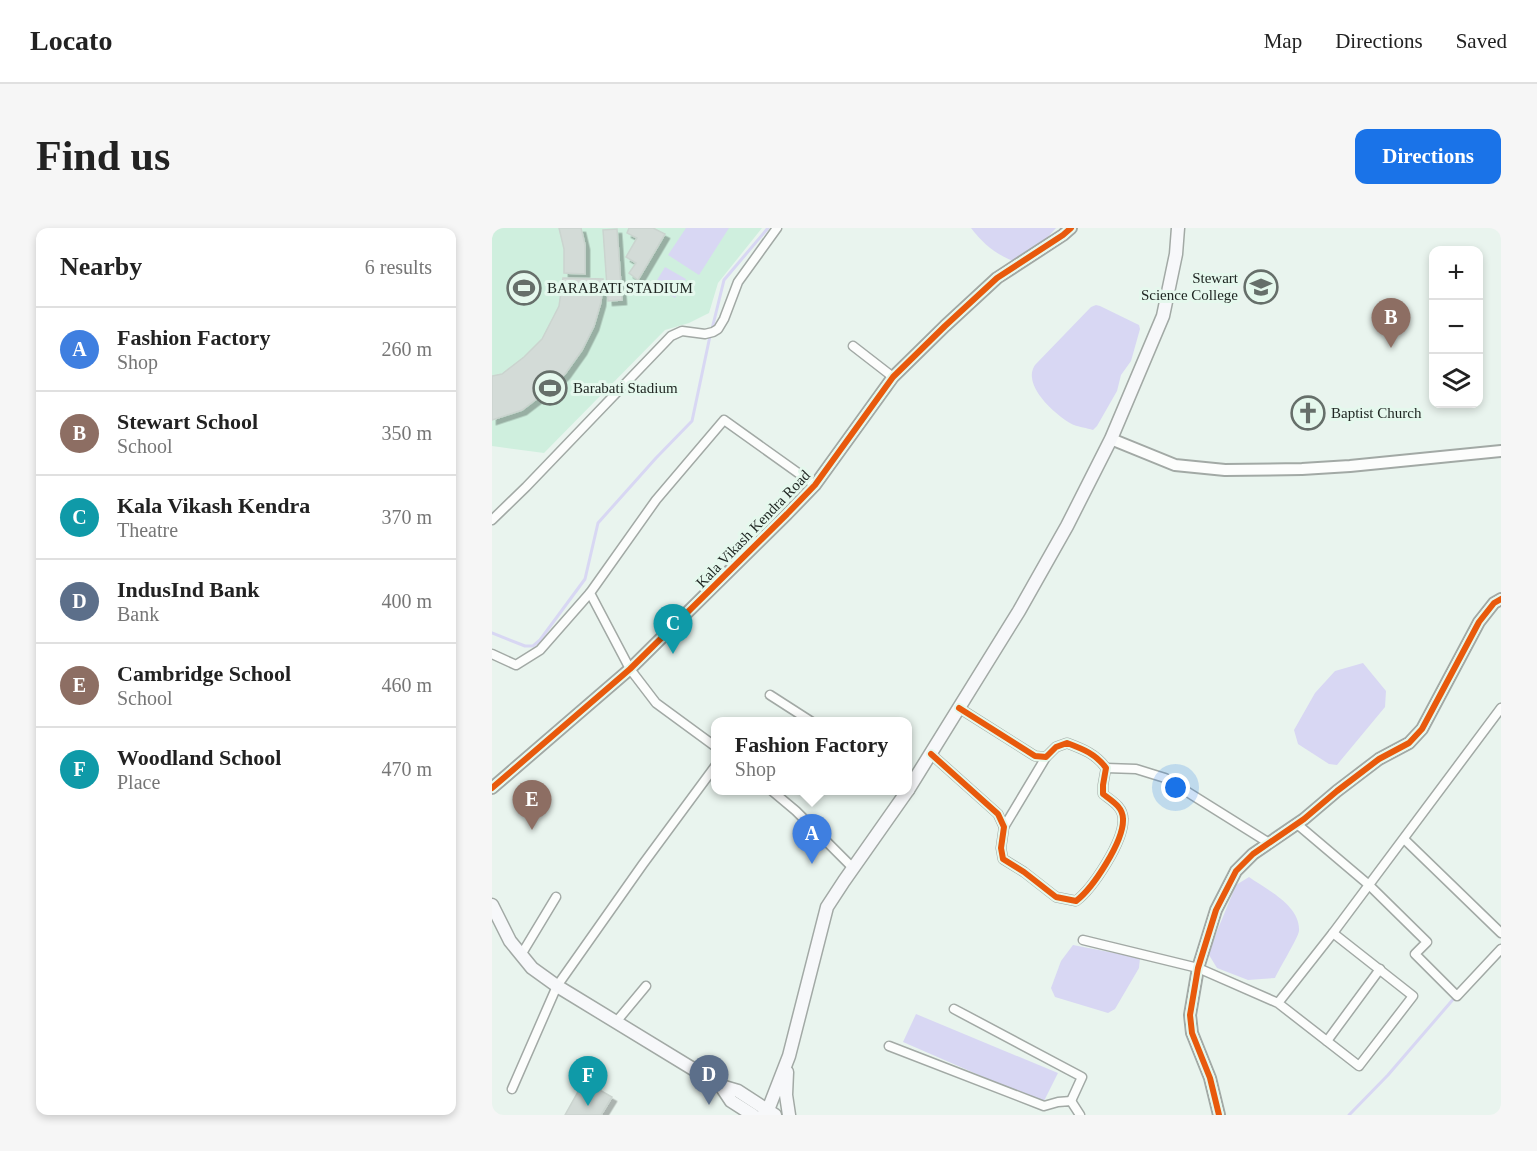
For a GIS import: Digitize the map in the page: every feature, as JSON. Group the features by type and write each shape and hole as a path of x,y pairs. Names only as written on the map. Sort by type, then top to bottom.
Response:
{"main road":[{"path":"912,782 1019,611 1062,536 1111,439 1163,316 1176,254 1178,228"},
{"path":"492,905 510,941 532,968 557,986 721,1086 738,1091 769,1113 789,1056 827,907 904,795"},
{"path":"789,1056 786,1095 789,1115"},
{"path":"721,1086 731,1101 753,1115"}],"street":[{"path":"492,520 671,336 682,331 705,334 718,329 724,320 738,282 777,228"},
{"name":"Kala Vikash Kendra Road","path":"492,788 630,669 779,522 815,485 893,377 997,278 1071,228"},
{"path":"853,346 893,377"},
{"path":"492,654 516,665 540,650 590,593 656,500 723,420 815,485"},
{"path":"1111,439 1175,465 1225,470 1341,467 1501,451"},
{"path":"590,593 630,669 656,703 711,743"},
{"path":"1219,1115 1210,1078 1192,1033 1190,1015 1198,968 1216,910 1236,871 1253,854 1297,824 1380,759 1409,743 1422,729 1479,622 1494,603 1501,599"},
{"path":"770,695 804,717"},
{"path":"959,708 1035,756 1046,757"},
{"path":"1278,1002 1333,933 1501,708"},
{"path":"1067,743 1098,757 1106,768 1103,794 1119,806 1123,819 1118,842 1098,875 1076,901 1056,897 1003,859 1001,848 1004,827 1046,757 1056,747 1067,743"},
{"path":"930,754 998,814 1004,827"},
{"path":"1106,768 1136,769 1165,778 1269,843"},
{"path":"512,1089 557,986 711,772"},
{"path":"777,795 854,868"},
{"path":"1297,824 1369,885 1427,942 1416,954 1457,996 1501,949"},
{"path":"1404,838 1501,933"},
{"path":"521,955 556,897"},
{"path":"1083,940 1198,968 1278,1002 1359,1066 1413,996 1333,933"},
{"path":"1327,1041 1380,969"},
{"path":"616,1022 646,986"},
{"path":"954,1009 1082,1077 1071,1101"},
{"path":"889,1046 1044,1107 1071,1101"},
{"path":"1071,1101 1080,1115"}],"green space":[{"name":"Barabati Stadium","path":"492,228 762,228 718,283 709,313 689,323 665,330 544,453 492,446"}],"water":[{"path":"686,228 729,228 699,275 668,255"},
{"path":"971,228 1056,228 1029,258 1018,263 992,249"},
{"path":"665,267 686,279 675,298 654,285"},
{"path":"1096,305 1139,325 1140,329 1131,361 1121,375 1117,391 1093,430 1074,425 1050,408 1037,391 1032,373 1035,365 1091,307"},
{"path":"1363,663 1386,691 1385,707 1337,765 1329,764 1298,744 1294,730 1315,693 1335,671"},
{"path":"1249,877 1289,906 1298,922 1298,935 1275,978 1248,980 1217,968 1209,955 1236,885"},
{"path":"1073,945 1140,958 1139,968 1115,1009 1108,1013 1055,997 1051,988 1061,961"},
{"path":"916,1014 1058,1073 1043,1103 903,1042"}],"building":[{"path":"559,228 581,228 585,245 585,274 564,273 564,249"},
{"path":"629,228 653,228 665,234 638,280 629,273 636,263 626,257 637,238 627,233"},
{"path":"617,229 622,300 608,301 603,230"},
{"path":"563,278 603,279 601,302 594,326 582,350 565,374 547,391 522,410 492,420 492,376 502,374 542,339 559,306"},
{"path":"584,1081 612,1097 601,1115 565,1115"}],"waterway":[{"path":"712,329 724,280 768,228"},
{"path":"492,633 525,646 533,646 540,640 585,579 598,523 692,421 710,336"},
{"path":"1349,1115 1388,1075 1456,996"}],"cycle path":[{"path":"492,788 630,669 787,514 815,485 893,377 945,326 997,278 1071,228"},
{"path":"1219,1115 1210,1078 1192,1033 1190,1015 1198,968 1216,910 1236,871 1253,854 1304,819 1379,759 1409,743 1422,729 1479,622 1494,603 1501,599"},
{"path":"931,754 998,814 1004,827 1001,848 1003,859 1056,897 1076,901 1091,886 1113,851 1122,828 1121,811 1103,794 1106,768 1084,750 1067,743 1056,747 1046,757 1035,756 959,708"}],"place":[{"name":"Stewart Science College","path":"1261,287"},
{"name":"BARABATI STADIUM","path":"524,288"},
{"name":"Stewart School","path":"1391,348"},
{"name":"Barabati Stadium","path":"550,388"},
{"name":"Baptist Church","path":"1308,413"},
{"name":"Kala Vikash Kendra","path":"673,654"},
{"name":"Cambridge School","path":"532,830"},
{"name":"Fashion Factory","path":"812,864"},
{"name":"IndusInd Bank","path":"709,1105"},
{"name":"Woodland School","path":"588,1106"}]}
